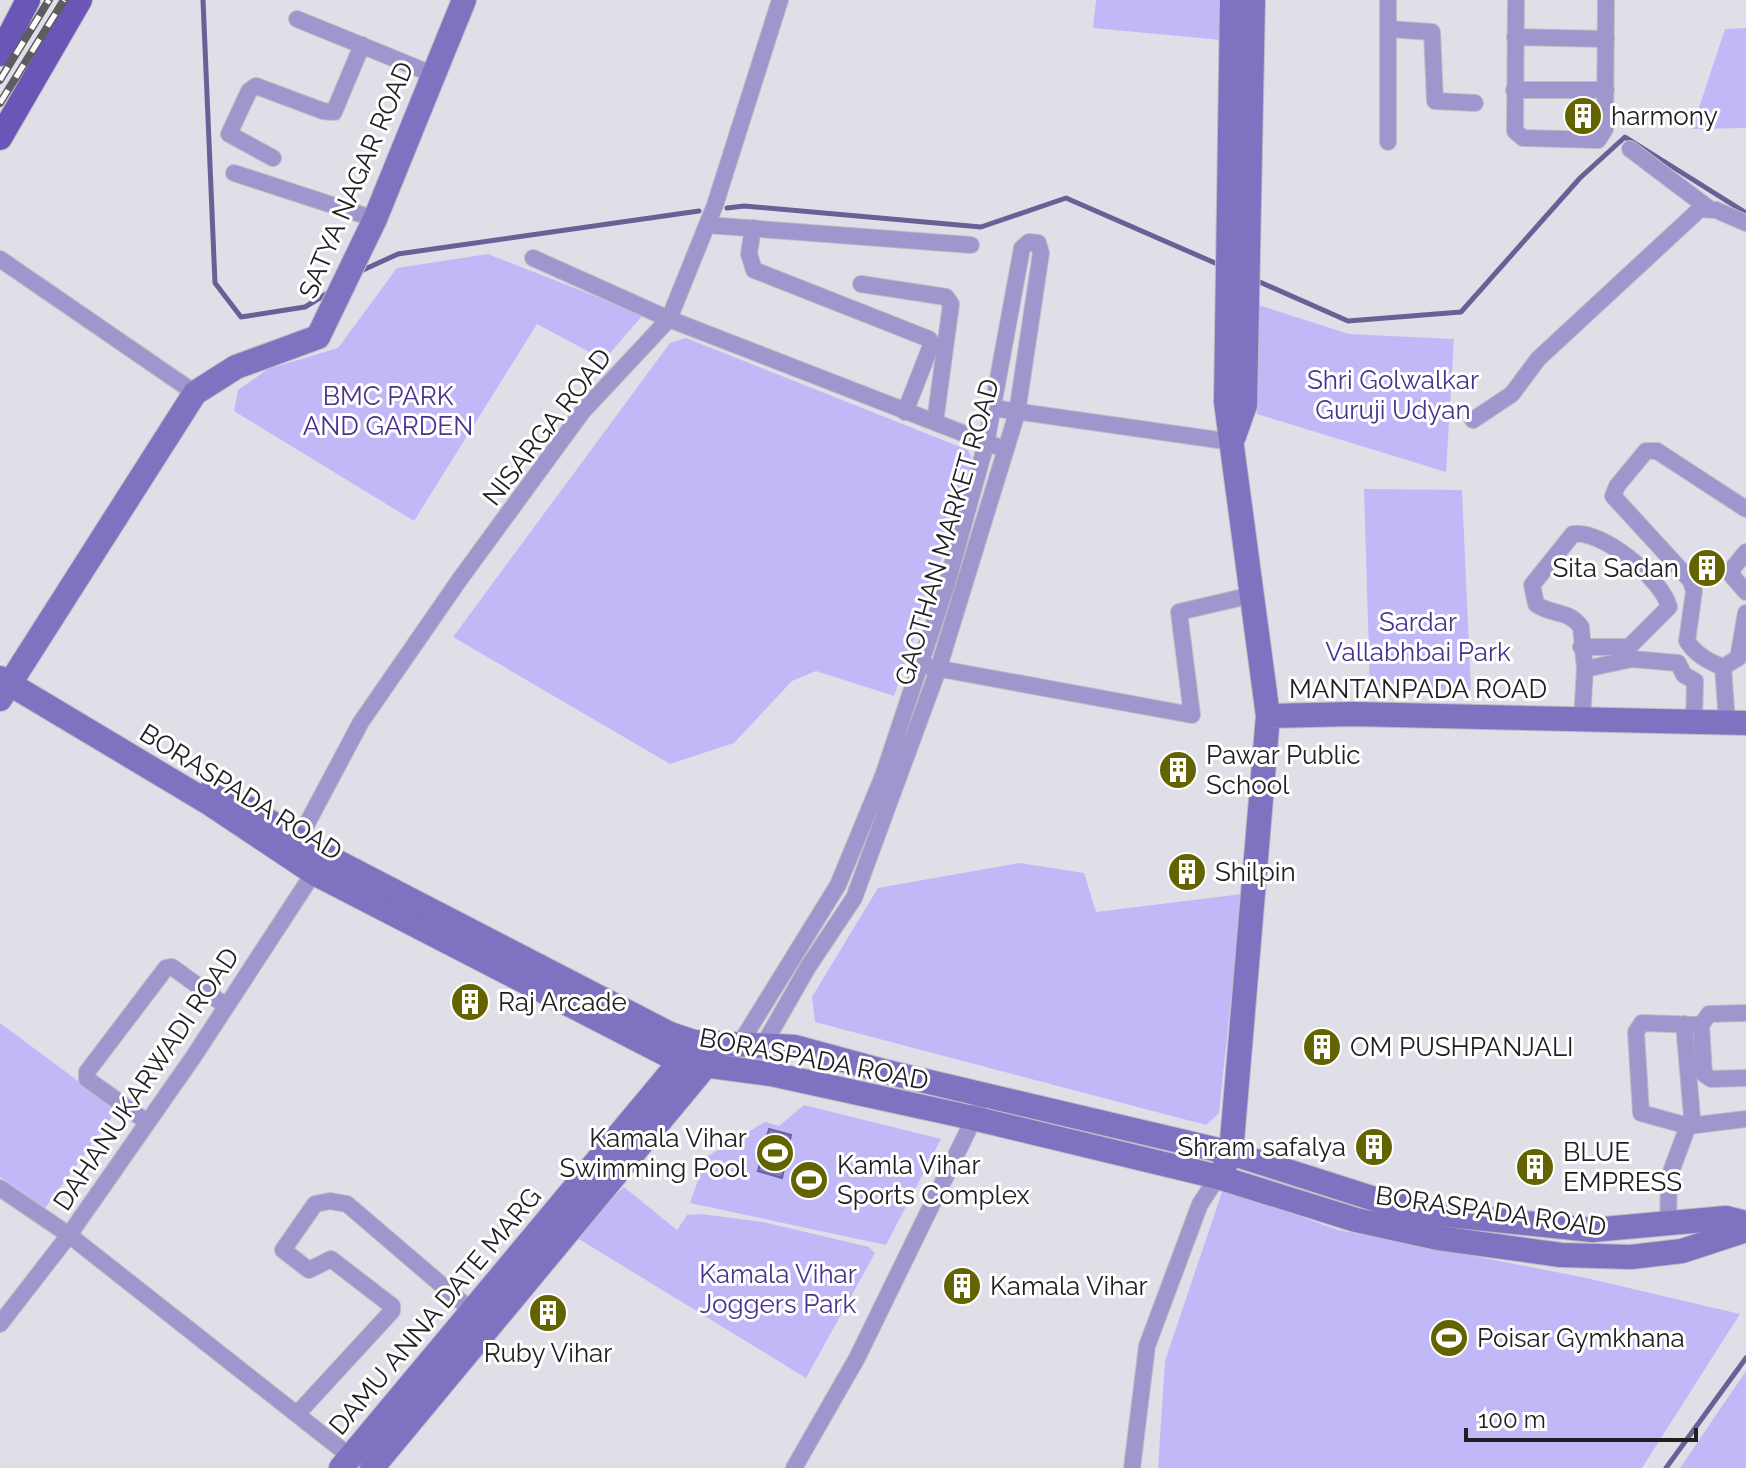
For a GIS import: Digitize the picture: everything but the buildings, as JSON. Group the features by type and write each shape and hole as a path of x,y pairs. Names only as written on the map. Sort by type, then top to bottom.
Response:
{"main road":[{"path":"0,54 28,0"},
{"path":"0,138 80,0"}],"street":[{"name":"SATYA NAGAR ROAD","path":"5,680 195,393 236,367 318,337 375,219 464,0"},
{"name":"NISARGA ROAD","path":"294,847 361,722 460,579 583,411 669,319 707,225 780,0"},
{"path":"1232,0 1238,235"},
{"path":"1253,0 1237,286 1226,402 1268,716"},
{"path":"1388,0 1388,142"},
{"path":"1516,0 1514,125 1523,138 1598,140 1605,129 1606,0"},
{"path":"297,19 432,74"},
{"path":"1388,29 1432,32 1435,101 1475,103"},
{"path":"1515,37 1606,39"},
{"path":"273,158 229,134 249,91 261,87 323,111 334,112 362,45"},
{"path":"1514,90 1606,90"},
{"path":"1630,149 1707,207 1746,223"},
{"path":"234,173 375,219"},
{"path":"1473,420 1512,394 1538,359 1691,216 1707,207"},
{"path":"707,225 971,245"},
{"path":"753,228 749,254 754,270 929,339 932,343 905,412"},
{"name":"GAOTHAN MARKET ROAD","path":"728,1070 741,1044 809,950 838,885 867,840 901,749 938,670 1017,413 1041,253 1038,243 1029,242 1022,248 986,444 920,665 901,749"},
{"path":"533,258 669,319 986,444 1006,449"},
{"path":"0,259 195,393"},
{"path":"861,284 946,297 951,304 935,422"},
{"path":"993,408 1232,442"},
{"path":"1723,674 1687,641 1694,591 1691,581 1613,496 1617,486 1646,451 1657,451 1746,509"},
{"path":"1581,647 1629,647 1669,607 1666,596 1643,571 1608,543 1583,532 1573,534 1532,585 1536,604 1575,619 1582,632 1581,647 1585,669 1582,718"},
{"path":"1746,552 1733,568 1732,576 1746,592"},
{"path":"920,665 1192,715 1179,612 1252,595"},
{"path":"1731,722 1718,689 1723,674 1738,658 1746,613"},
{"path":"1585,669 1632,659 1678,663 1684,675 1695,681 1694,722"},
{"name":"BORASPADA ROAD","path":"5,680 209,803 294,847 319,864 728,1070 973,1118 1218,1177 1370,1223 1438,1238 1582,1257 1631,1257 1682,1251 1746,1230"},
{"name":"MANTANPADA ROAD","path":"1218,1177 1231,1153 1268,716 1353,714 1731,722"},
{"name":"DAHANUKARWADI ROAD","path":"0,1324 69,1235 319,864"},
{"name":"GAOTHAN MARKET ROAD","path":"728,1070 741,1044 809,950"},
{"path":"147,1122 87,1079 87,1072 166,968 172,967 226,1006"},
{"path":"1746,1013 1709,1014 1692,1024 1642,1023 1636,1032 1641,1113 1688,1126 1746,1119"},
{"path":"1692,1024 1704,1074 1711,1079 1746,1078"},
{"path":"1668,1226 1669,1177 1692,1117 1692,1024"},
{"name":"BORASPADA ROAD","path":"687,1052 741,1044 795,1047 1231,1153 1384,1202 1438,1214 1583,1230 1668,1226 1726,1218 1746,1223"},
{"name":"DAMU ANNA DATE MARG","path":"364,1465 551,1234 687,1052"},
{"name":"DAMU ANNA DATE MARG","path":"364,1465 472,1311 728,1070"},
{"path":"794,1468 857,1358 986,1094"},
{"path":"1132,1468 1147,1346 1200,1204 1218,1177"},
{"path":"0,1188 69,1235 364,1465"},
{"path":"299,1412 392,1311 392,1306 331,1259 309,1270 283,1250 315,1204 330,1201 347,1204 472,1311"},
{"path":"1582,1257 1583,1230"}],"green space":[{"path":"1096,0 1222,0 1221,40 1093,28"},
{"path":"1746,28 1746,128 1692,129 1725,29"},
{"name":"BMC PARK AND GARDEN","path":"488,254 643,315 604,360 537,324 414,521 234,411 238,390 268,369 338,348 397,268"},
{"name":"Shri Golwalkar Guruji Udyan","path":"1258,305 1349,334 1454,339 1446,472 1257,414"},
{"path":"686,338 968,450 974,465 894,696 816,671 792,681 734,743 670,764 453,637 670,343"},
{"name":"Sardar Vallabhbai Park","path":"1364,489 1462,490 1471,690 1370,690"},
{"path":"1020,863 1084,873 1096,912 1242,894 1219,1113 1206,1125 815,1022 812,997 878,888"},
{"path":"0,1023 117,1110 45,1208 0,1177"},
{"name":"Kamla Vihar Sports Complex","path":"804,1105 941,1139 886,1245 690,1203 706,1157 765,1122 779,1126"},
{"name":"Kamala Vihar Joggers Park","path":"624,1187 677,1230 687,1215 701,1214 763,1222 869,1247 875,1253 806,1378 574,1236"},
{"name":"Poisar Gymkhana","path":"1223,1189 1338,1230 1582,1277 1740,1314 1642,1468 1158,1468 1165,1361"},
{"path":"1746,1371 1746,1468 1680,1468"}],"shaded area":[{"name":"Kamala Vihar Swimming Pool","path":"769,1129 791,1135 782,1178 758,1171"}],"waterway":[{"path":"203,0 215,283 241,317 305,307 331,291"},
{"path":"1253,279 1348,321 1461,312 1580,178 1625,137 1746,213"},
{"path":"727,208 744,206 981,227 1066,198 1222,266"},
{"path":"363,270 398,254 699,211"},
{"path":"1666,1468 1746,1358"}],"railway":[{"path":"0,80 49,0"},
{"path":"0,103 64,0"}],"place":[{"name":"harmony","path":"1583,116"},
{"name":"Sita Sadan","path":"1707,568"},
{"name":"Pawar Public School","path":"1178,770"},
{"name":"Shilpin","path":"1187,872"},
{"name":"Raj Arcade","path":"470,1002"},
{"name":"OM PUSHPANJALI","path":"1322,1047"},
{"name":"Shram safalya","path":"1374,1147"},
{"name":"Kamala Vihar Swimming Pool","path":"775,1153"},
{"name":"BLUE EMPRESS","path":"1535,1167"},
{"name":"Kamla Vihar Sports Complex","path":"809,1180"},
{"name":"Kamala Vihar","path":"962,1286"},
{"name":"Ruby Vihar","path":"548,1313"},
{"name":"Poisar Gymkhana","path":"1449,1338"}]}
